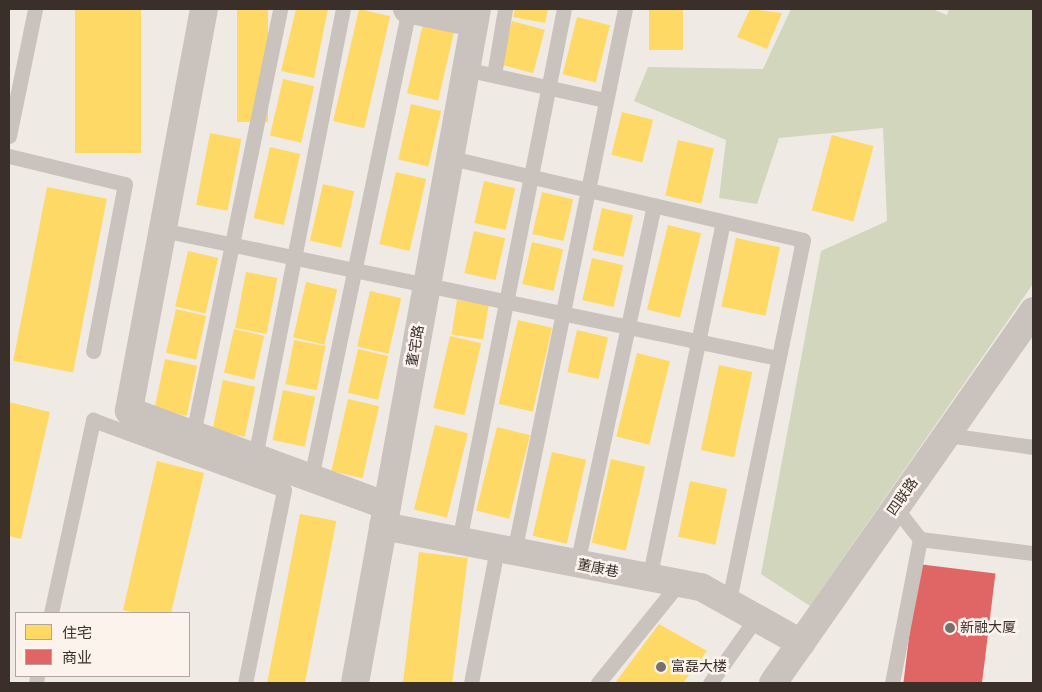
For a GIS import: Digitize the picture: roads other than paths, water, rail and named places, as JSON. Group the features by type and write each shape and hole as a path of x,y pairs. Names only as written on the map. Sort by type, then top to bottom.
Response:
{"street":[{"path":"162,230 204,9"},
{"path":"408,9 476,16"},
{"name":"董宅路","path":"355,683 476,16"},
{"name":"董康巷","path":"162,230 129,411 311,478 385,516 459,541 649,579 701,587 801,643"},
{"name":"四联路","path":"773,683 1033,311"}],"lane":[{"path":"9,136 35,9"},
{"path":"193,434 280,9"},
{"path":"255,457 343,9"},
{"path":"311,478 408,9"},
{"path":"494,75 506,9"},
{"path":"459,541 564,9"},
{"path":"471,683 506,550 561,314 585,189 625,9"},
{"path":"465,69 605,100"},
{"path":"9,156 125,184 93,351"},
{"path":"451,158 803,240 729,602"},
{"path":"577,564 654,205"},
{"path":"649,579 723,222"},
{"path":"162,230 778,358"},
{"path":"51,612 93,420 284,490 245,683"},
{"path":"947,435 1032,444"},
{"path":"896,508 920,539 1033,553"},
{"path":"892,683 920,539"},
{"path":"598,683 679,583"},
{"path":"710,683 756,618"}],"place":[{"name":"新融大厦","path":"950,628"},
{"name":"富磊大楼","path":"661,667"}]}
